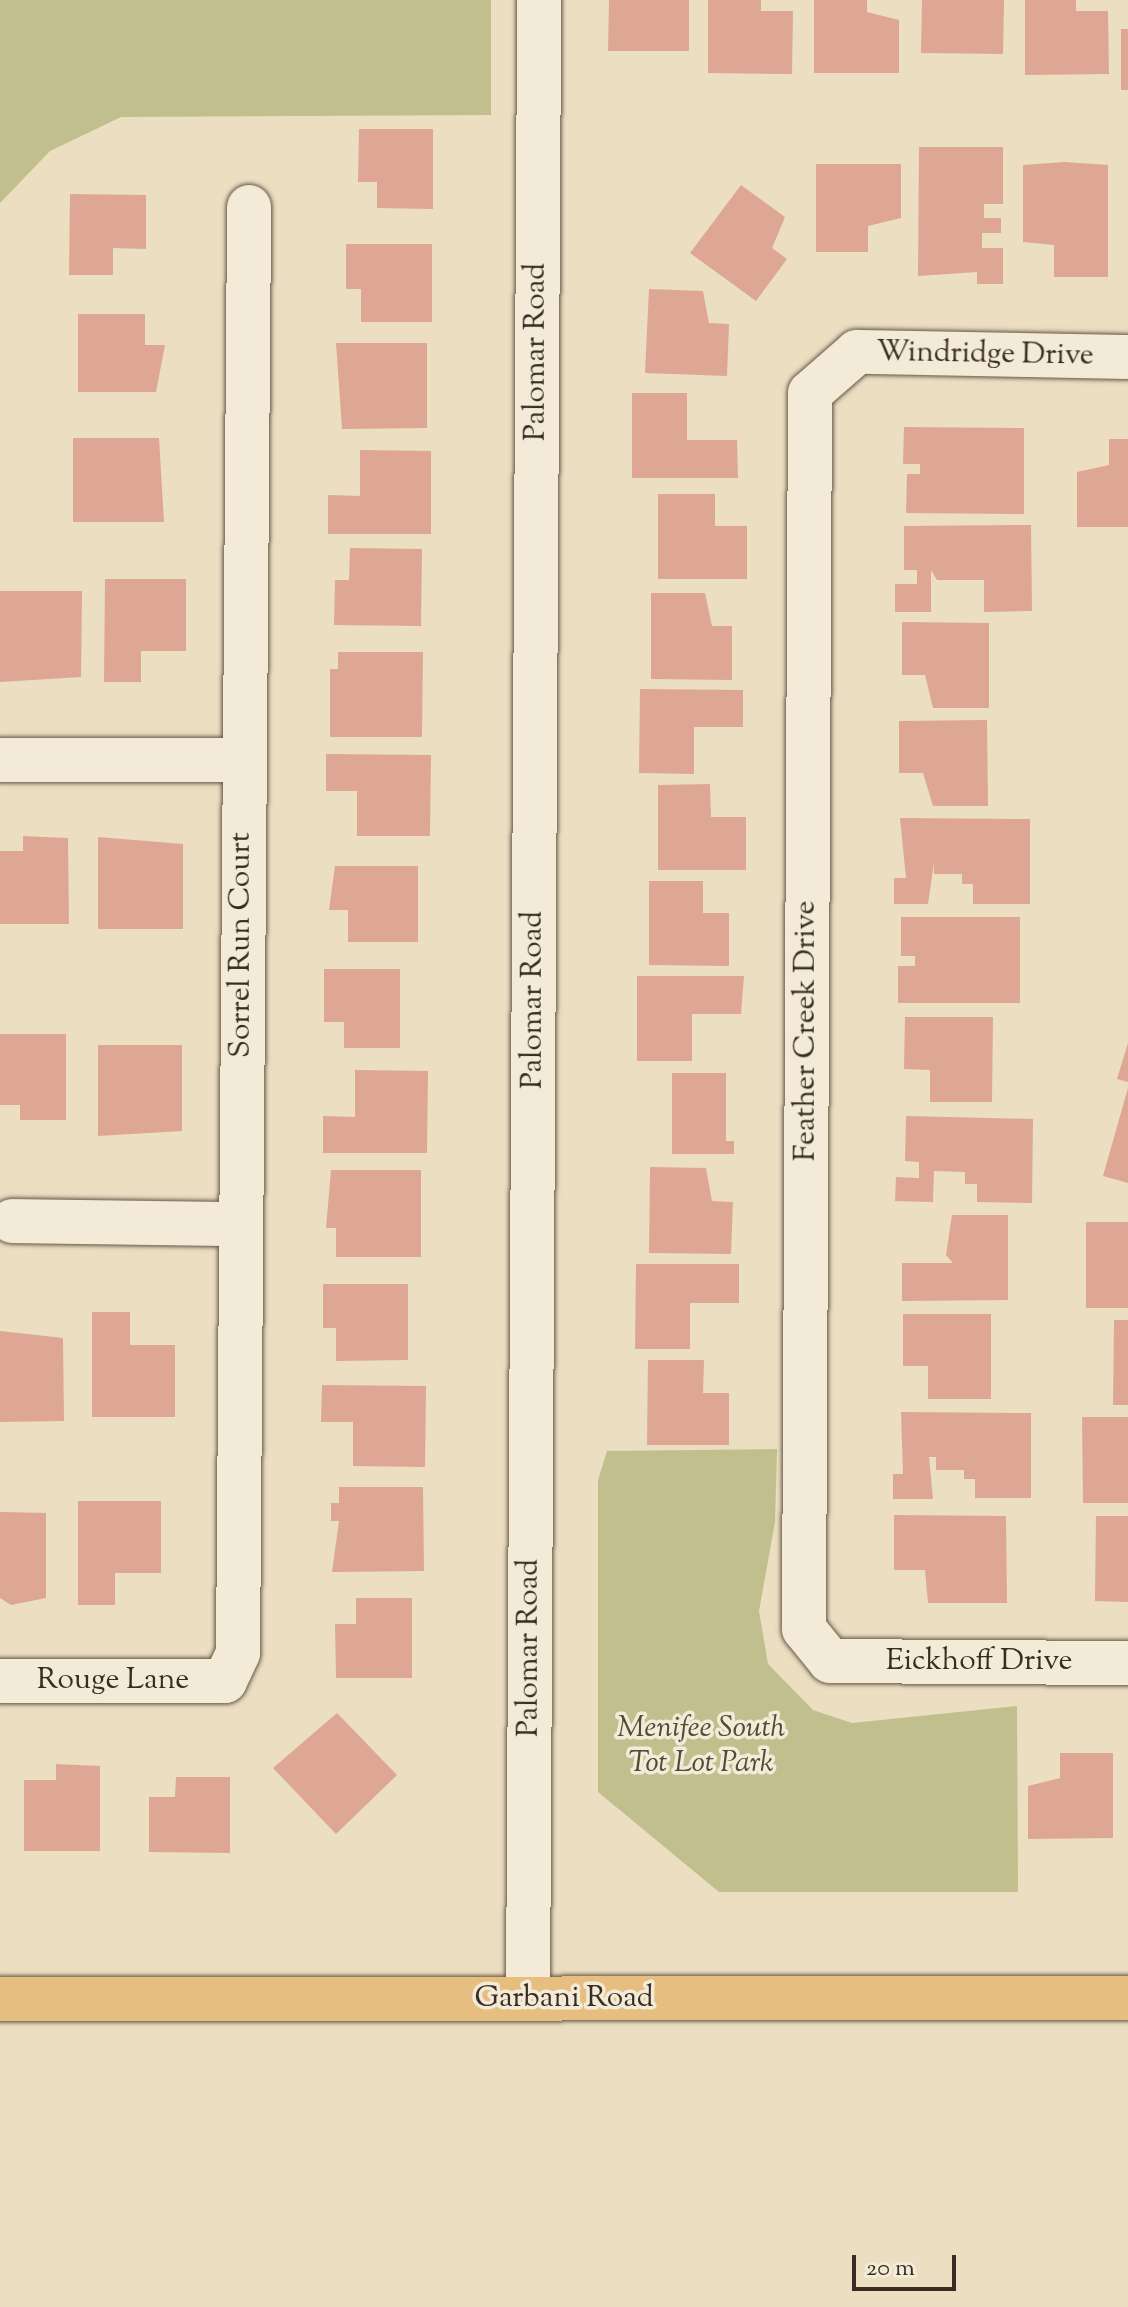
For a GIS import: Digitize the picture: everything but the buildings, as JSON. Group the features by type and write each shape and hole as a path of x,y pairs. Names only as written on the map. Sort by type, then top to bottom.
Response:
{"main road":[{"name":"Garbani Road","path":"0,1999 1128,1998"}],"street":[{"name":"Palomar Road","path":"528,1999 539,0"},
{"name":"Sorrel Run Court","path":"225,1681 241,1624 240,1224 249,207"},
{"name":"Windridge Drive","path":"810,393 857,352 1128,357"},
{"name":"Feather Creek Drive","path":"810,393 804,1629 830,1661"},
{"path":"0,760 243,760"},
{"path":"12,1221 240,1224"},
{"name":"Eickhoff Drive","path":"830,1661 1128,1663"},
{"name":"Rouge Lane","path":"0,1681 225,1681"}],"green space":[{"path":"0,0 491,0 491,115 121,117 50,151 0,203"},
{"name":"Menifee South Tot Lot Park","path":"777,1449 775,1522 759,1611 768,1664 813,1710 852,1723 1017,1706 1018,1892 719,1892 598,1792 598,1480 607,1451"}]}
